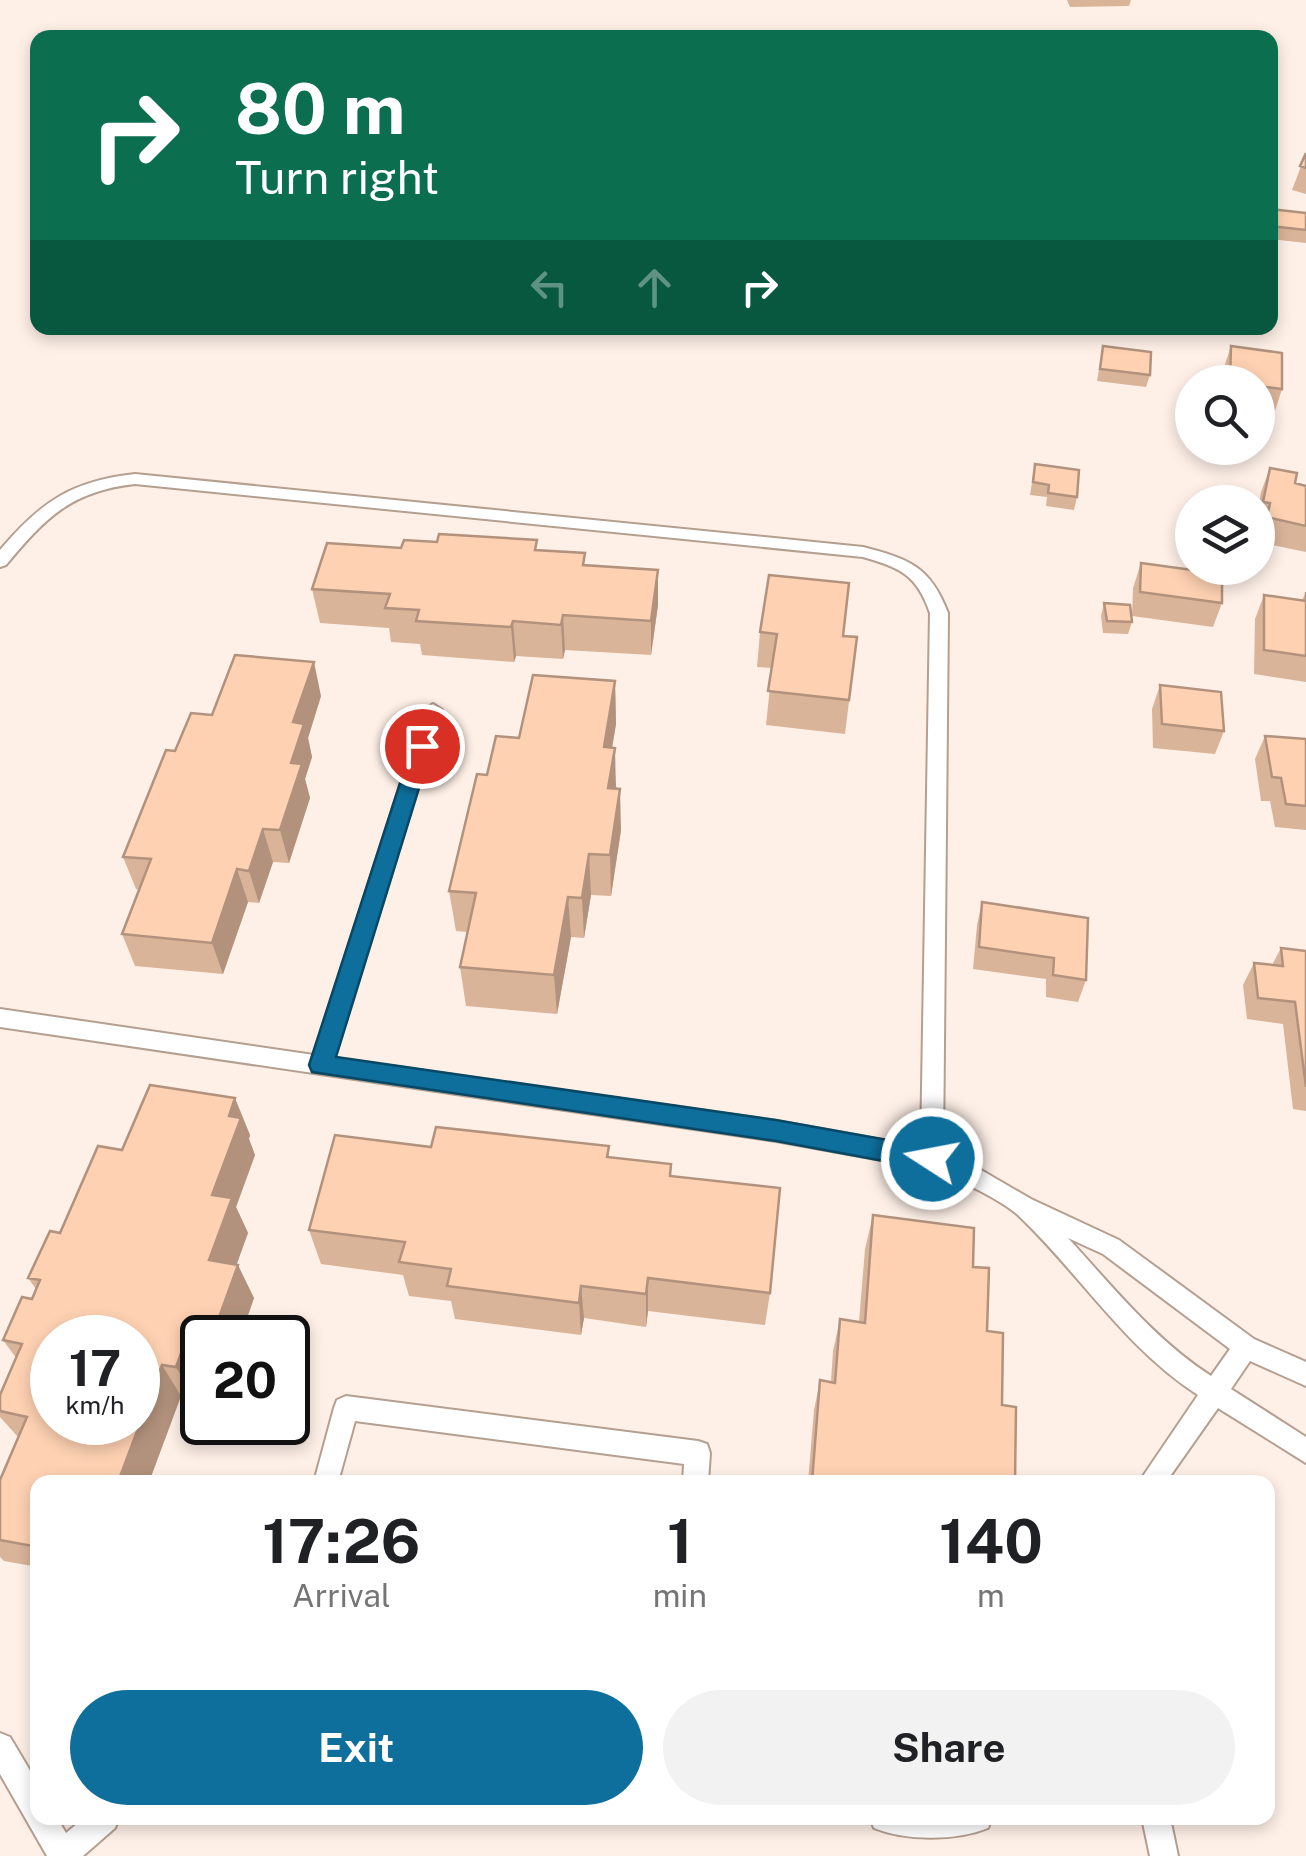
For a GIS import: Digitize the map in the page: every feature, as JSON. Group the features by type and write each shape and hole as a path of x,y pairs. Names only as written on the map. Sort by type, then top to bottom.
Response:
{"lane":[{"path":"0,561 56,502 101,483 135,479 800,544 863,552 906,565 925,581 939,613 932,1159"},
{"path":"321,1065 433,710"},
{"path":"2,1022 776,1130 932,1159 1112,1246 1246,1347 1306,1374"},
{"path":"1023,1206 1139,1332 1214,1395 1306,1451"},
{"path":"1156,1475 1246,1347"},
{"path":"328,1475 346,1408 698,1453 695,1475"},
{"path":"0,1747 30,1799"},
{"path":"45,1825 62,1856 98,1825"},
{"path":"1157,1825 1164,1856"}],"building":[{"path":"1278,210 1306,213 1306,230 1278,227"},
{"path":"1103,346 1151,352 1150,375 1100,369"},
{"path":"1231,346 1282,353 1282,389 1275,388 1275,365 1230,365"},
{"path":"1035,464 1079,470 1077,497 1048,493 1049,485 1033,482"},
{"path":"1270,468 1297,473 1295,483 1306,486 1306,526 1275,519 1275,485 1266,485"},
{"path":"439,534 537,540 535,550 585,553 583,565 658,570 651,621 563,615 561,625 513,621 511,627 416,621 419,610 385,608 390,594 312,589 327,543 401,548 404,540 437,542"},
{"path":"1141,563 1175,568 1175,585 1222,585 1222,603 1140,592"},
{"path":"769,575 849,583 843,636 857,637 849,700 768,691 777,634 760,632"},
{"path":"1264,595 1306,601 1306,656 1264,650"},
{"path":"1104,603 1130,605 1132,622 1107,621"},
{"path":"235,655 314,662 293,722 304,724 291,763 302,764 280,830 263,829 249,871 237,869 212,943 122,934 151,859 123,857 166,750 175,751 191,713 212,715"},
{"path":"533,675 615,681 604,747 615,748 608,788 620,789 610,855 589,854 582,898 568,897 554,975 460,967 476,893 449,891 477,774 487,775 496,736 519,738"},
{"path":"1160,685 1221,692 1224,731 1162,724"},
{"path":"1265,736 1306,739 1306,806 1286,804 1281,778 1272,777"},
{"path":"982,902 1088,918 1086,980 1053,975 1054,958 979,947"},
{"path":"1281,948 1306,951 1306,1087 1295,1002 1258,998 1254,963 1283,966"},
{"path":"150,1085 235,1098 229,1116 241,1118 212,1195 232,1198 209,1260 238,1265 220,1315 180,1315 180,1356 176,1367 162,1365 160,1370 160,1315 30,1315 30,1445 132,1445 121,1475 30,1475 30,1546 0,1540 0,1480 27,1417 0,1411 0,1395 22,1344 3,1340 22,1297 32,1299 40,1280 28,1278 50,1231 60,1233 98,1146 122,1150"},
{"path":"436,1127 609,1146 607,1157 671,1164 670,1176 780,1188 770,1293 648,1278 646,1294 581,1286 579,1303 447,1286 451,1269 399,1262 405,1242 309,1230 335,1135 431,1147"},
{"path":"873,1215 974,1228 973,1267 989,1268 987,1331 1003,1333 1002,1405 1016,1407 1015,1475 813,1475 820,1380 835,1383 840,1319 865,1323"}],"route":[{"path":"422,746 321,1065 776,1130 932,1159"}]}
